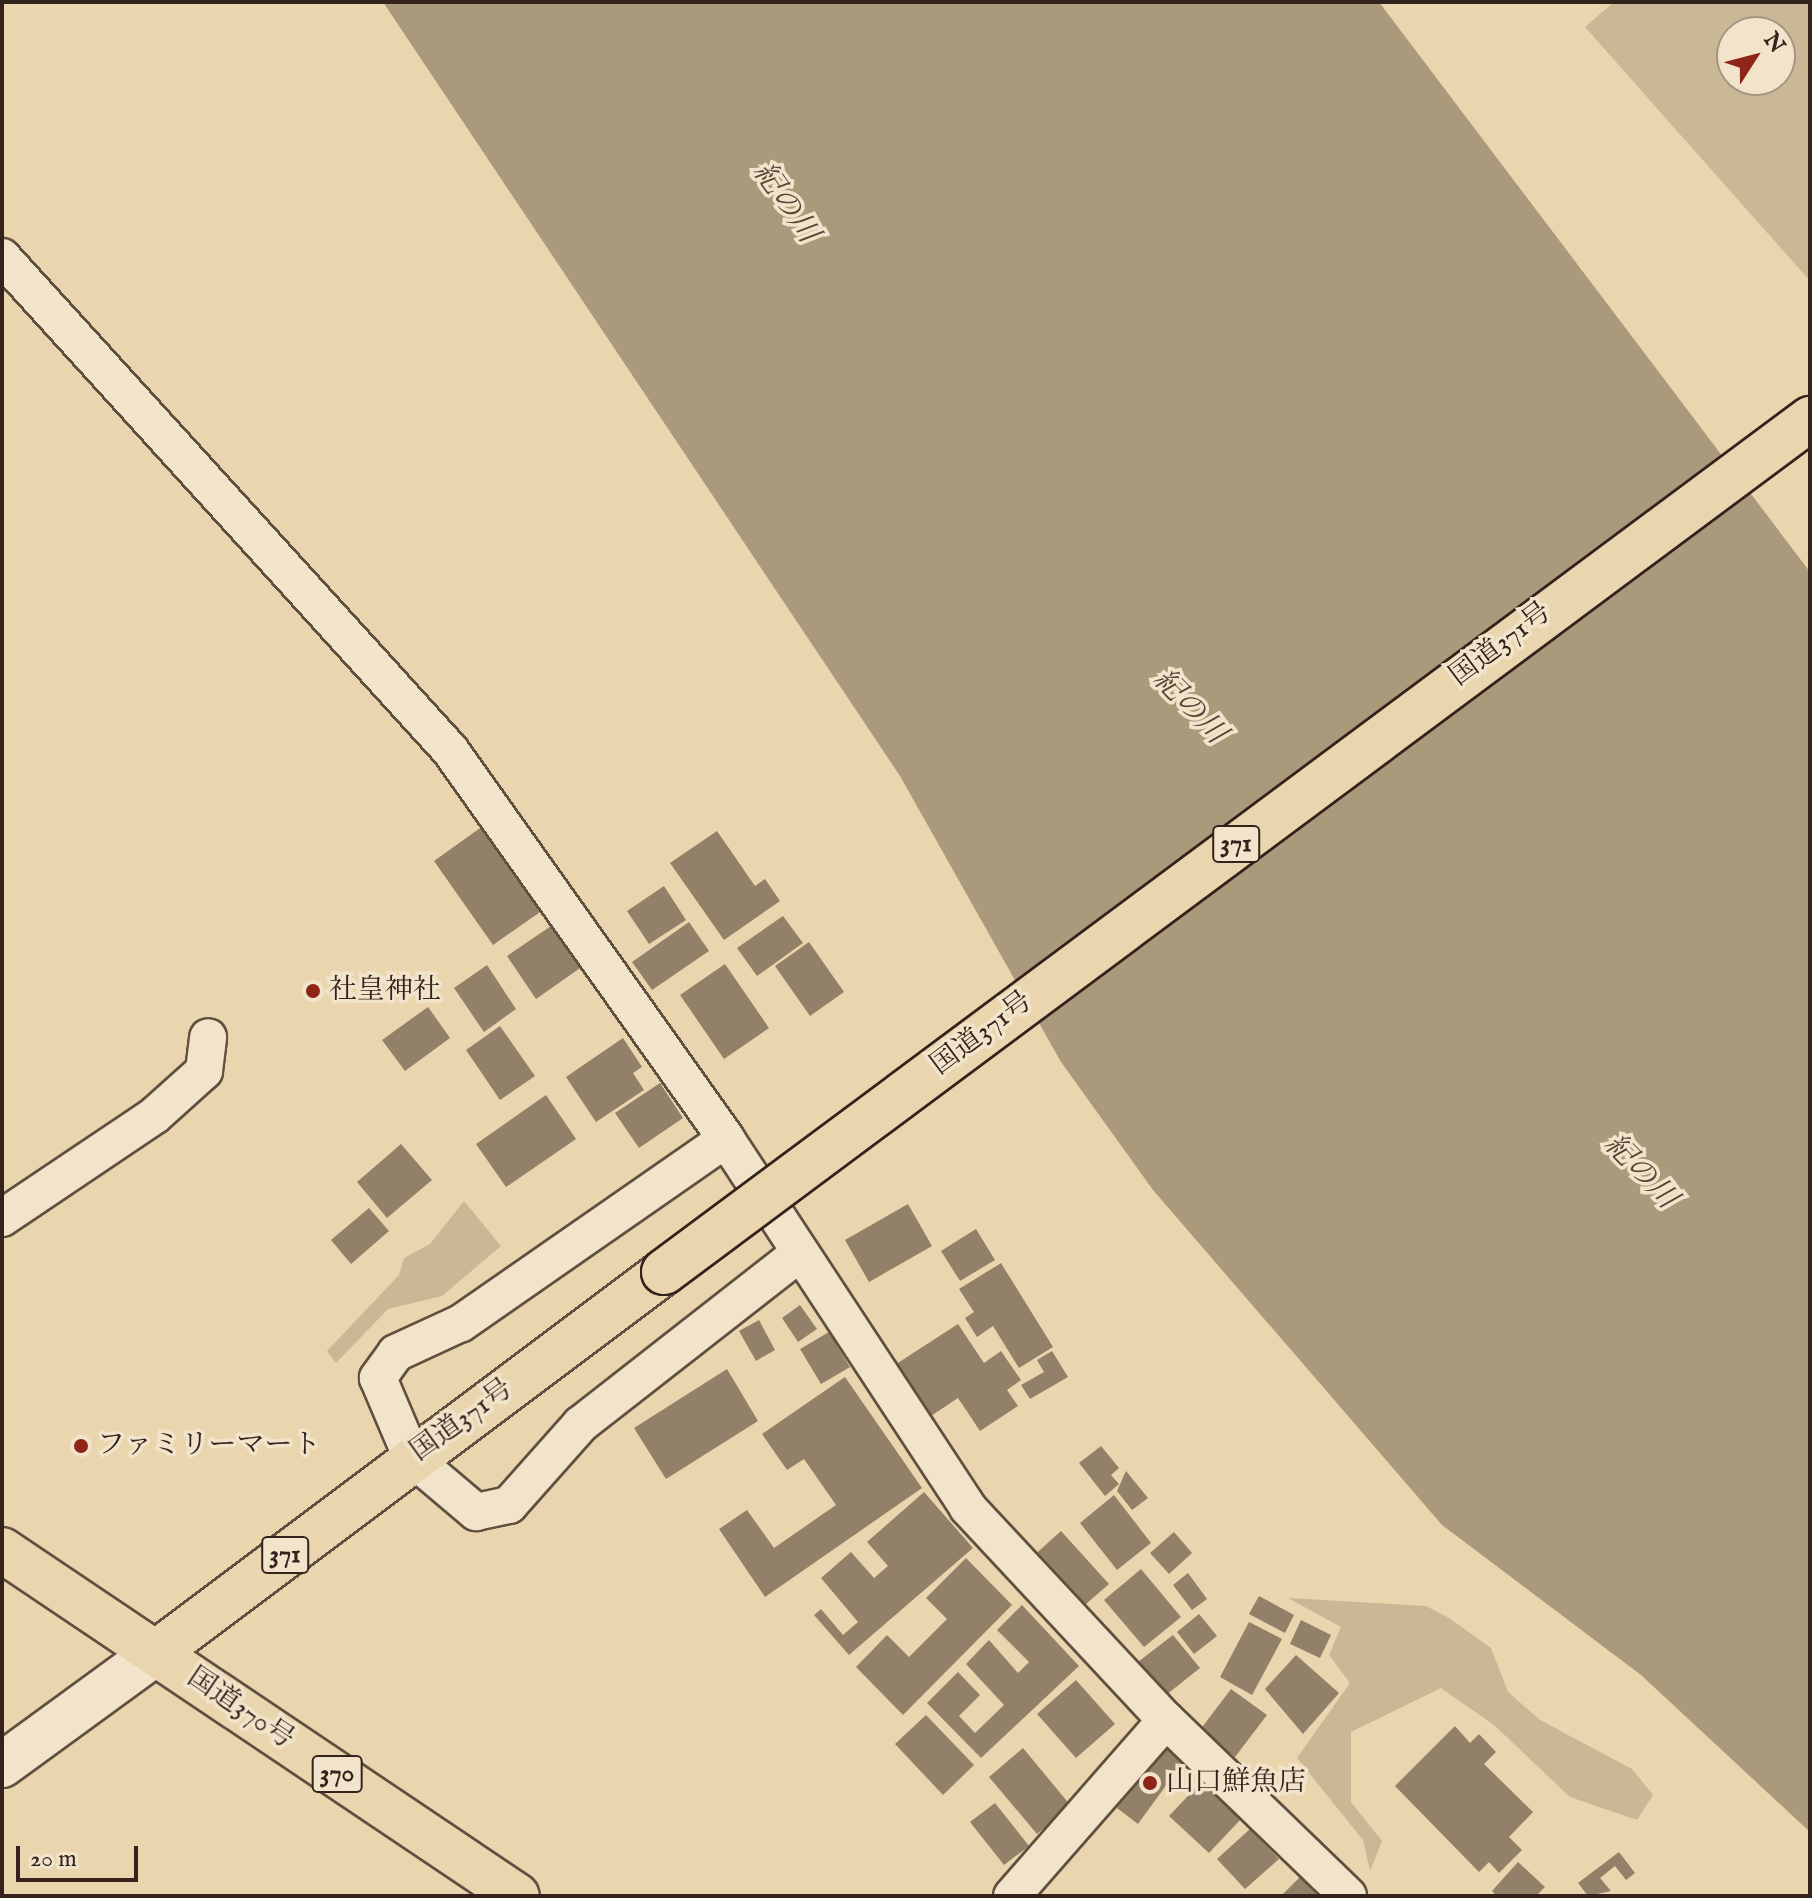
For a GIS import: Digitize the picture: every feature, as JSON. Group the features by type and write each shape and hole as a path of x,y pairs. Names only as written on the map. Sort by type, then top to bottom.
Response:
{"highway":[{"name":"国道371号","path":"157,1652 412,1458 1810,419"},
{"name":"国道370号","path":"2,1550 517,1896"}],"street":[{"path":"2,257 450,750 726,1139 968,1508 1166,1720 1348,1896"},
{"path":"2,1218 155,1115 204,1071 208,1037"},
{"path":"726,1139 461,1323 396,1353 378,1378 412,1458 476,1512 509,1505 581,1424 800,1253"},
{"path":"2,1765 157,1652"},
{"path":"1012,1896 1166,1720"}],"shaded area":[{"path":"1614,2 1810,2 1810,281 1585,27"},
{"path":"464,1201 501,1246 442,1296 388,1309 336,1363 327,1351 399,1275 404,1258 430,1244"},
{"path":"1288,1598 1426,1606 1449,1618 1491,1648 1508,1692 1540,1720 1632,1769 1653,1795 1637,1820 1570,1797 1494,1725 1441,1688 1351,1732 1351,1802 1382,1841 1370,1871 1363,1840 1297,1758 1350,1683 1329,1655 1341,1627"}],"water":[{"name":"紀の川","path":"383,2 1379,2 1810,572 1810,1832 1641,1675 1442,1525 1153,1190 1061,1062 900,776"}],"building":[{"path":"483,826 543,910 493,945 434,861"},
{"path":"717,831 755,886 765,879 780,901 724,940 670,863"},
{"path":"664,886 686,920 649,944 627,911"},
{"path":"783,916 803,943 757,976 737,948"},
{"path":"689,922 709,951 652,990 632,962"},
{"path":"554,924 583,966 536,999 507,956"},
{"path":"809,942 844,992 810,1016 775,966"},
{"path":"725,964 769,1028 724,1059 680,995"},
{"path":"487,965 516,1009 484,1032 454,988"},
{"path":"428,1007 450,1038 405,1071 382,1040"},
{"path":"500,1026 535,1076 500,1100 466,1050"},
{"path":"623,1038 642,1067 633,1073 644,1090 596,1122 566,1077"},
{"path":"660,1083 683,1118 639,1148 615,1113"},
{"path":"546,1095 576,1139 506,1187 476,1144"},
{"path":"401,1144 432,1180 387,1218 357,1182"},
{"path":"908,1204 932,1246 869,1282 845,1240"},
{"path":"369,1208 389,1231 351,1264 331,1240"},
{"path":"976,1229 995,1260 960,1281 941,1251"},
{"path":"1001,1263 1053,1347 1019,1368 993,1326 977,1337 965,1318 974,1312 959,1289"},
{"path":"800,1305 817,1329 798,1342 782,1318"},
{"path":"759,1320 775,1350 756,1361 739,1331"},
{"path":"958,1324 984,1363 1001,1351 1021,1380 1007,1390 1018,1406 980,1431 958,1398 925,1420 890,1368"},
{"path":"829,1332 850,1367 821,1384 800,1349"},
{"path":"1052,1351 1068,1377 1030,1399 1021,1385 1044,1372 1037,1360"},
{"path":"727,1369 758,1421 666,1479 634,1428"},
{"path":"845,1377 922,1488 765,1597 719,1529 747,1510 774,1548 836,1505 804,1459 787,1470 762,1434"},
{"path":"1101,1446 1119,1468 1111,1475 1119,1484 1105,1496 1079,1463"},
{"path":"1126,1471 1148,1498 1132,1510 1117,1491"},
{"path":"924,1492 973,1548 849,1655 814,1615 821,1609 843,1635 858,1622 821,1578 851,1552 874,1578 888,1566 867,1542"},
{"path":"1114,1495 1151,1543 1117,1570 1080,1523"},
{"path":"1061,1531 1109,1584 1078,1611 1030,1559"},
{"path":"1174,1532 1192,1553 1169,1574 1150,1553"},
{"path":"966,1558 1012,1605 903,1715 856,1667 887,1635 909,1657 947,1619 926,1598"},
{"path":"1141,1569 1181,1617 1144,1647 1104,1600"},
{"path":"1188,1573 1207,1599 1192,1610 1173,1585"},
{"path":"1259,1596 1294,1615 1285,1633 1249,1614"},
{"path":"1022,1605 1079,1666 981,1758 927,1703 958,1672 980,1695 959,1716 975,1733 1004,1705 966,1664 989,1640 1018,1673 1029,1662 997,1630"},
{"path":"1199,1614 1217,1636 1194,1654 1177,1632"},
{"path":"1301,1620 1331,1635 1320,1658 1290,1644"},
{"path":"1249,1622 1282,1639 1252,1695 1220,1677"},
{"path":"1173,1635 1200,1668 1161,1699 1134,1665"},
{"path":"1296,1655 1339,1693 1303,1734 1265,1689"},
{"path":"1076,1680 1115,1724 1076,1758 1037,1714"},
{"path":"1231,1689 1267,1715 1235,1757 1200,1730"},
{"path":"926,1715 974,1765 943,1795 895,1744"},
{"path":"1455,1726 1470,1743 1479,1734 1496,1752 1484,1764 1533,1812 1509,1837 1522,1850 1499,1873 1489,1862 1479,1872 1395,1786"},
{"name":"山口鮮魚店","path":"1161,1742 1186,1758 1138,1824 1117,1808"},
{"path":"1023,1748 1071,1806 1037,1834 989,1777"},
{"path":"1201,1782 1241,1819 1209,1853 1169,1816"},
{"path":"995,1803 1029,1846 1004,1865 970,1822"},
{"path":"1250,1829 1279,1859 1245,1889 1217,1859"},
{"path":"1619,1852 1635,1873 1626,1880 1615,1866 1600,1878 1611,1891 1588,1896 1578,1883"},
{"path":"1518,1862 1545,1887 1536,1896 1497,1896 1492,1891"},
{"path":"1300,1877 1318,1896 1281,1896"}],"place":[{"name":"社皇神社","path":"313,991"},
{"name":"ファミリーマート","path":"81,1446"},
{"name":"山口鮮魚店","path":"1150,1783"}]}
